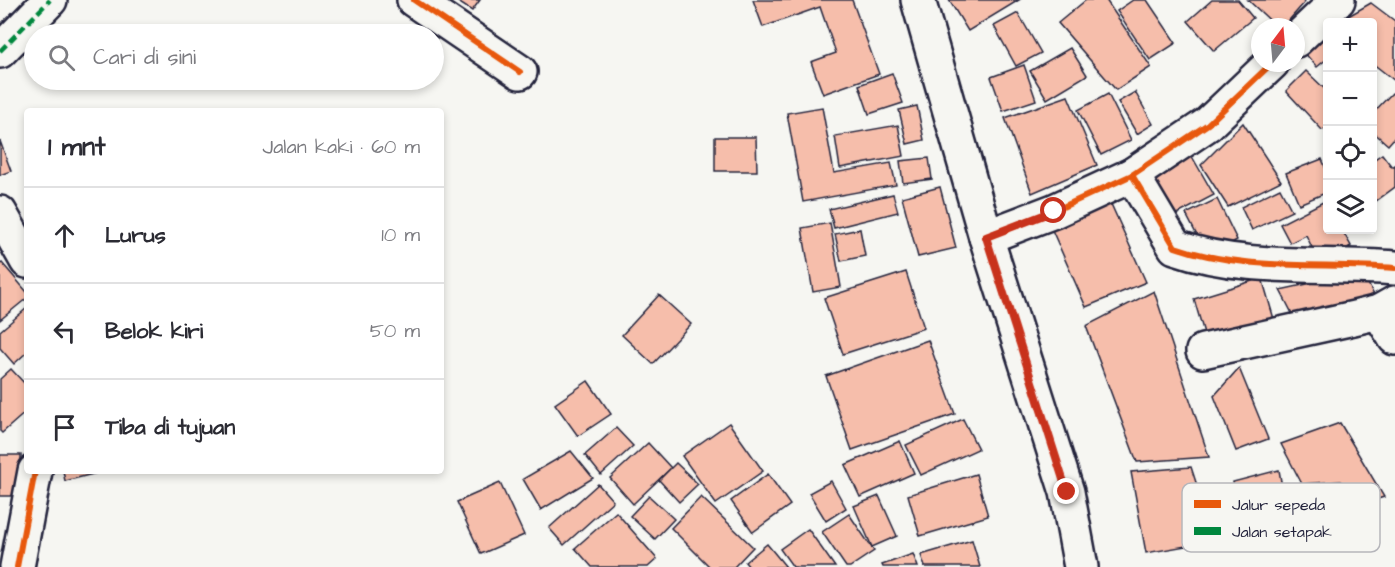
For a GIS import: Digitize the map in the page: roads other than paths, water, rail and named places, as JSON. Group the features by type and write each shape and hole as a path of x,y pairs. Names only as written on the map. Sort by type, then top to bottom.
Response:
{"street":[{"path":"26,24 50,0"},
{"path":"414,0 520,72"},
{"path":"918,0 986,237 1067,492 1081,567"},
{"path":"1305,30 1332,2"},
{"path":"0,51 24,27"},
{"path":"986,237 1054,211 1132,175 1208,124 1263,72"},
{"path":"1132,175 1175,247 1215,257 1267,265 1395,268"},
{"path":"0,213 24,256"},
{"path":"1203,351 1390,318"},
{"path":"17,567 34,474"}]}
